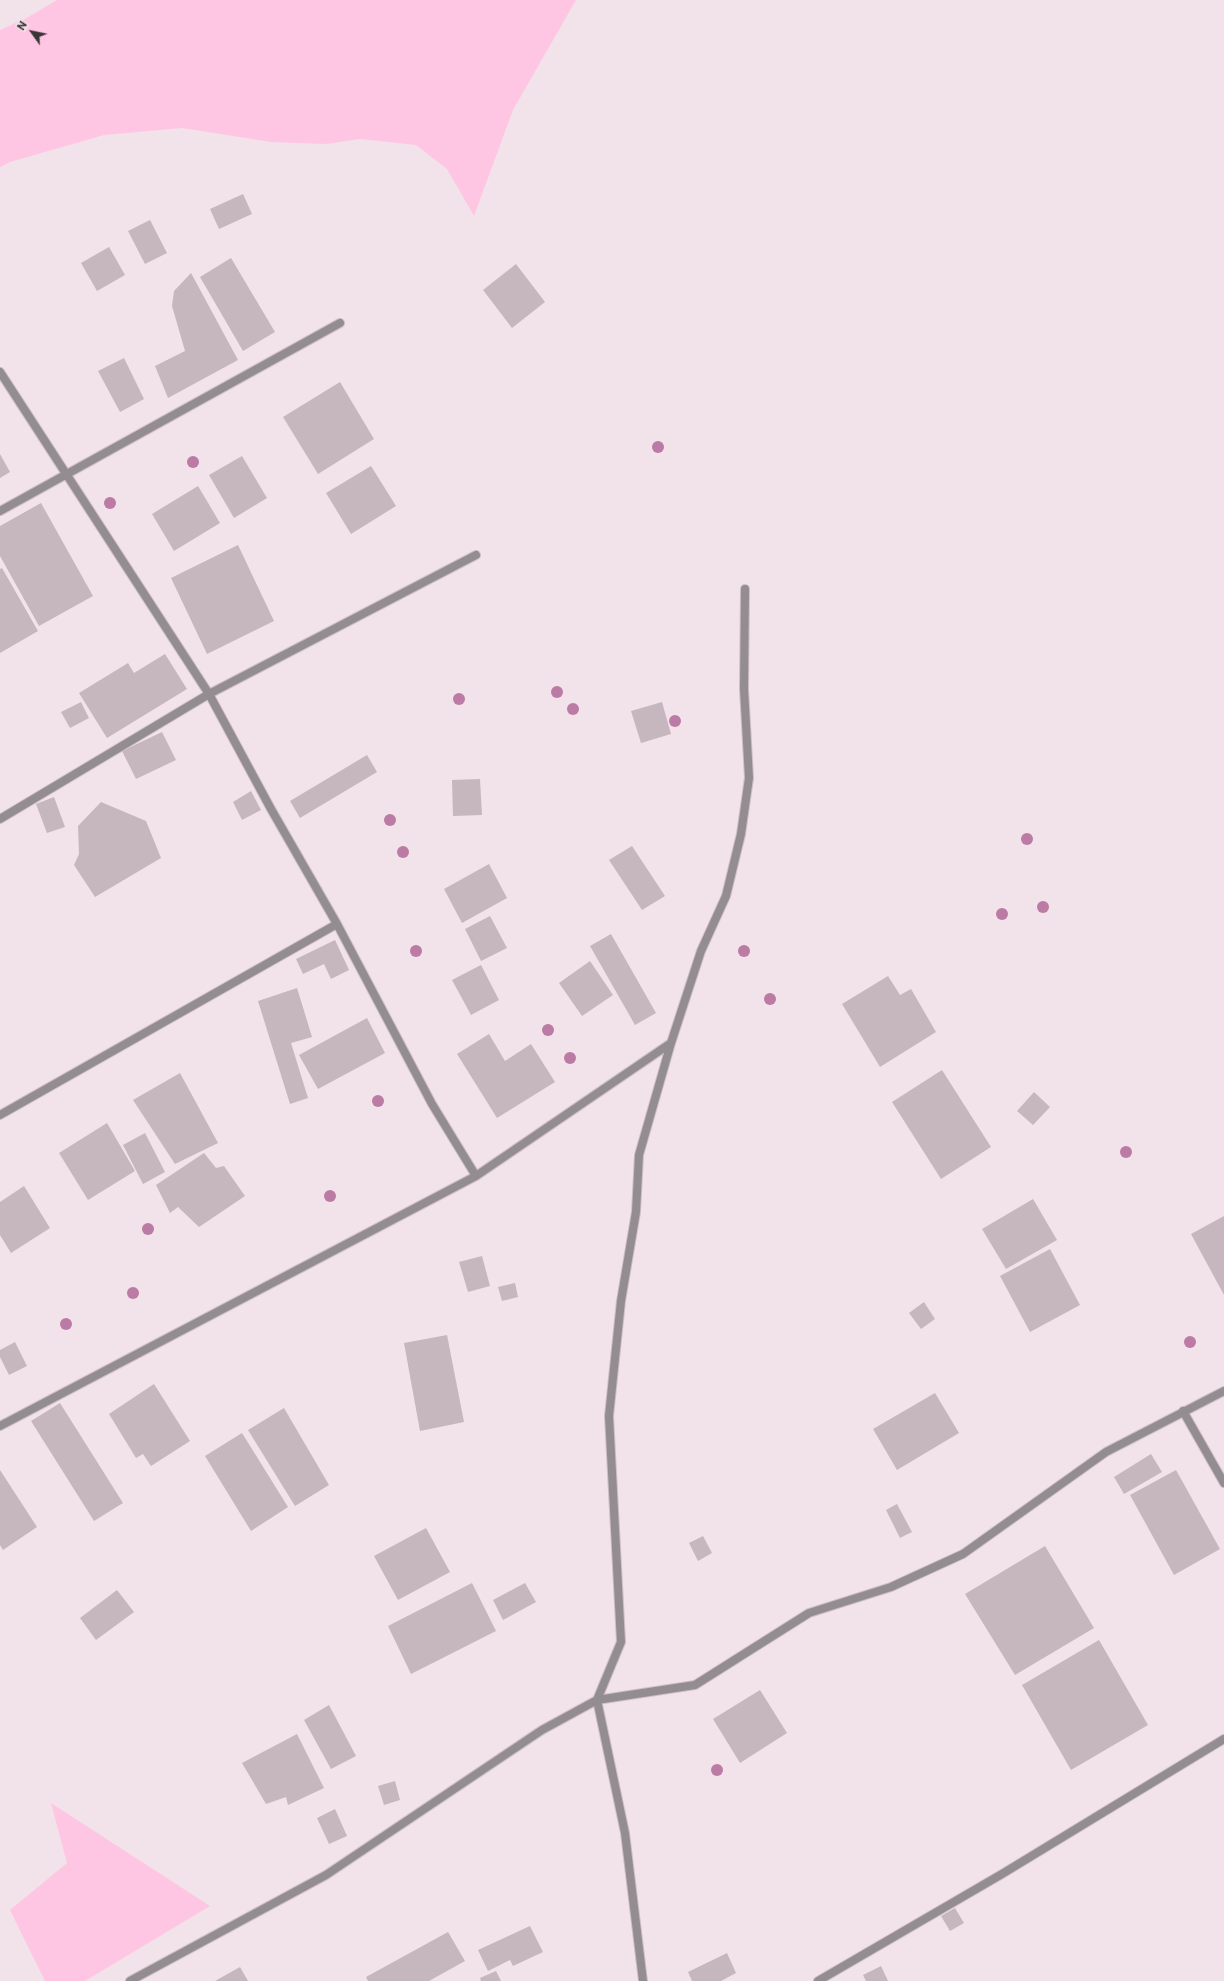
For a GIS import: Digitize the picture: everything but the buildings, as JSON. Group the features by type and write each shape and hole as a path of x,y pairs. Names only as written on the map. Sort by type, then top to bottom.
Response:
{"street":[{"path":"0,511 340,323"},
{"path":"0,372 209,694 271,809 337,924 432,1104 476,1176"},
{"path":"0,819 209,694 476,555"},
{"path":"643,1981 625,1834 597,1700 621,1642 609,1416 621,1309 636,1212 639,1155 671,1043 701,951 726,896 740,834 749,778 744,689 745,589"},
{"path":"0,1115 337,924"},
{"path":"0,1426 476,1176 671,1043"},
{"path":"130,1981 326,1875 542,1730 597,1700 695,1685 809,1613 891,1587 963,1554 1106,1452 1224,1391"},
{"path":"1183,1411 1224,1482"},
{"path":"818,1981 1002,1874 1224,1739"}],"shaded area":[{"path":"57,0 576,0 513,110 474,216 447,169 416,145 360,139 326,144 271,142 182,128 104,135 10,162 0,167 0,30 25,19"},
{"path":"51,1803 210,1906 85,1981 45,1981 10,1910 67,1863"}]}
